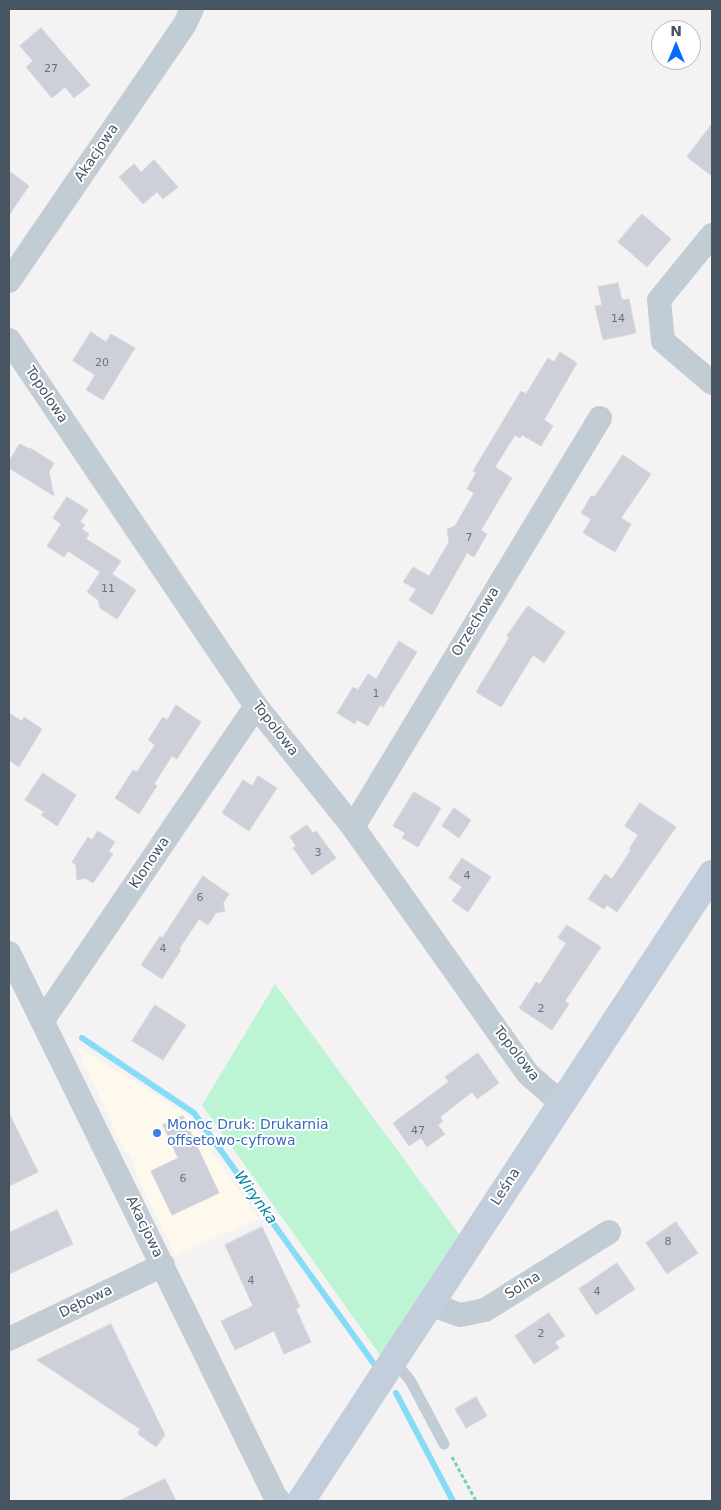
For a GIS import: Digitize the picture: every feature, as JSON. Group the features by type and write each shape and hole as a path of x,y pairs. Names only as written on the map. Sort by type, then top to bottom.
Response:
{"street":[{"name":"Akacjowa","path":"9,281 188,16"},
{"path":"712,235 658,300 663,341 712,383"},
{"name":"Topolowa","path":"9,340 256,706 353,827 528,1074 551,1094 563,1101"},
{"name":"Orzechowa","path":"353,827 600,418"},
{"name":"Klonowa","path":"43,1020 256,706"},
{"name":"Leśna","path":"301,1501 712,874"},
{"name":"Akacjowa","path":"9,953 279,1501"},
{"name":"Solna","path":"430,1304 460,1315 485,1310 609,1232"},
{"name":"Dębowa","path":"9,1339 163,1265"}],"lane":[{"path":"393,1360 410,1380 444,1444"}],"path":[{"path":"444,1444 476,1501"}],"shaded area":[{"name":"Monoc Druk: Drukarnia offsetowo-cyfrowa","path":"76,1046 185,1113 259,1219 175,1255 136,1174 137,1170 129,1153 125,1152"}],"green space":[{"path":"275,984 459,1234 380,1355 202,1105"}],"building":[{"path":"41,28 90,85 74,98 65,87 52,98 26,67 33,61 20,46"},
{"path":"712,124 712,176 687,157"},
{"path":"154,160 178,187 163,199 157,192 143,204 119,177 134,164 141,172"},
{"path":"9,171 29,186 9,215"},
{"path":"642,214 671,239 647,267 618,242"},
{"path":"618,283 622,300 629,299 636,333 603,340 595,306 602,305 598,287"},
{"path":"91,332 106,342 111,334 135,348 103,400 86,390 95,375 73,361"},
{"path":"560,352 577,363 544,420 553,426 541,446 522,435 520,438 515,435 495,467 512,478 481,530 487,534 474,557 467,553 432,615 409,600 416,589 403,582 413,567 429,576 449,542 447,529 455,526 474,493 467,489 476,473 473,471 521,391 526,394 548,358 554,362"},
{"path":"20,444 54,463 49,472 54,496 9,468 9,461"},
{"path":"623,455 651,474 621,518 631,524 615,552 583,533 591,519 581,513 591,496 594,497"},
{"path":"67,497 88,510 80,522 85,525 82,529 89,534 86,539 121,561 112,574 136,590 117,619 100,608 98,600 87,592 100,572 68,551 64,557 47,546 61,524 53,518"},
{"path":"528,606 565,632 544,663 533,655 501,707 476,692 509,638 507,636"},
{"path":"399,641 417,652 383,707 380,705 368,726 357,720 355,724 337,713 353,687 358,690 368,674 376,679"},
{"path":"176,705 201,722 177,759 172,756 154,784 157,786 139,814 115,798 133,770 137,772 155,745 148,740 163,717 167,720"},
{"path":"9,713 22,721 24,717 42,729 19,767 9,760"},
{"path":"43,773 76,795 57,826 41,815 44,812 25,800"},
{"path":"258,776 277,788 249,831 222,813 243,780 252,786"},
{"path":"414,792 441,808 418,847 402,838 405,833 393,826"},
{"path":"640,803 676,827 617,912 607,905 604,909 588,899 605,874 612,879 631,850 629,849 638,835 625,826"},
{"path":"454,808 471,820 459,838 442,826"},
{"path":"307,825 313,833 316,831 336,858 312,875 293,848 296,846 290,837"},
{"path":"98,831 115,842 109,851 113,854 93,883 85,878 77,880 76,865 72,862 88,837 92,840"},
{"path":"462,858 491,877 468,912 452,901 462,887 449,878"},
{"path":"203,876 229,894 223,903 225,911 216,913 208,925 199,919 162,979 141,965 160,936 162,938"},
{"path":"567,925 601,947 565,1001 569,1004 552,1030 519,1008 536,982 540,984 566,943 558,938"},
{"path":"155,1005 186,1025 163,1060 132,1041"},
{"path":"478,1053 499,1083 477,1099 472,1092 440,1117 443,1121 438,1125 445,1134 427,1147 421,1138 409,1146 393,1123 449,1082 445,1077"},
{"path":"9,1113 38,1172 9,1186"},
{"path":"183,1116 219,1193 172,1215 151,1171 178,1158 163,1125"},
{"path":"57,1210 73,1244 9,1274 9,1233"},
{"path":"676,1222 698,1253 667,1274 646,1243"},
{"path":"262,1227 300,1307 296,1309 311,1342 284,1354 274,1331 235,1350 221,1321 253,1306 225,1245"},
{"path":"617,1263 635,1289 596,1315 579,1289"},
{"path":"549,1313 565,1336 555,1342 559,1348 534,1364 515,1336"},
{"path":"111,1324 165,1435 156,1447 138,1434 140,1429 37,1360"},
{"path":"476,1397 487,1416 466,1428 455,1409"},
{"path":"165,1479 176,1501 119,1501"}],"waterway":[{"name":"Wirynka","path":"82,1038 194,1113 377,1368"},
{"name":"Wirynka","path":"396,1393 453,1501"}],"place":[{"name":"Monoc Druk: Drukarnia offsetowo-cyfrowa","path":"157,1133"}]}
